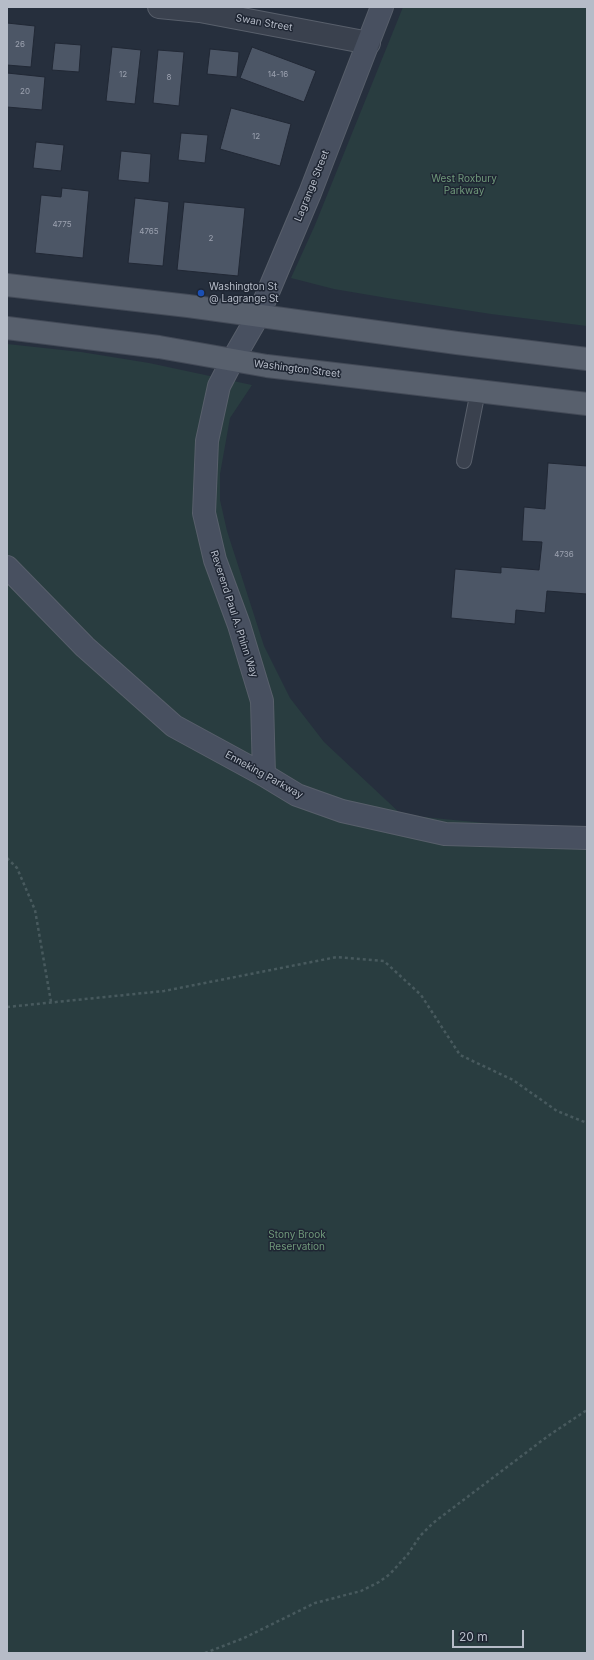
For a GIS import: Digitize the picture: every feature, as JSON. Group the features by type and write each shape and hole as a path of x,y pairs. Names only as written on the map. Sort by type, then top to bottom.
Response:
{"main road":[{"name":"Lagrange Street","path":"232,361 258,316 310,193 382,7"},
{"path":"7,285 587,359"},
{"name":"Washington Street","path":"7,328 159,347 232,361 587,404"},
{"name":"Reverend Paul A. Phinn Way","path":"232,361 219,386 207,440 204,513 215,560 239,625 262,701 264,775"},
{"name":"Enneking Parkway","path":"7,567 85,647 174,726 264,775 297,795 342,811 446,834 587,838"}],"street":[{"name":"Swan Street","path":"159,7 200,12 369,43"}],"lane":[{"path":"464,461 478,391"}],"path":[{"path":"7,858 17,868 35,910 51,1002"},
{"path":"7,1007 164,991 337,957 384,961 421,995 460,1055 512,1080 557,1110 587,1122"},
{"path":"205,1653 244,1638 316,1603 361,1591 379,1582 390,1574 408,1554 420,1536 433,1523 548,1436 587,1410"}],"green space":[{"name":"West Roxbury Parkway","path":"403,7 587,7 587,326 491,314 387,298 334,289 291,278 315,225"},
{"name":"Stony Brook Reservation","path":"7,344 81,352 149,363 252,385 230,418 220,474 220,500 227,531 264,646 290,698 324,742 402,815 537,828 587,827 587,1653 7,1653"}],"building":[{"path":"7,23 35,26 31,67 7,65"},
{"path":"55,43 81,45 79,72 52,70"},
{"path":"112,47 141,50 135,104 106,101"},
{"path":"252,47 316,71 304,102 240,78"},
{"path":"210,49 239,52 237,77 207,74"},
{"path":"158,50 184,52 179,106 153,103"},
{"path":"7,73 45,77 42,110 7,107"},
{"path":"231,108 291,124 280,166 220,149"},
{"path":"181,133 208,135 205,163 178,160"},
{"path":"36,142 64,145 61,171 33,168"},
{"path":"121,151 151,154 149,183 118,180"},
{"path":"62,188 89,191 83,258 35,253 41,195 61,197"},
{"path":"135,198 169,202 163,266 128,263"},
{"path":"184,202 245,208 238,276 177,270"},
{"path":"548,463 587,466 587,594 547,591 545,613 516,610 515,624 451,618 455,569 501,573 501,567 539,570 542,542 522,541 524,507 545,509"}],"place":[{"name":"Washington St @ Lagrange St","path":"201,293"}]}
